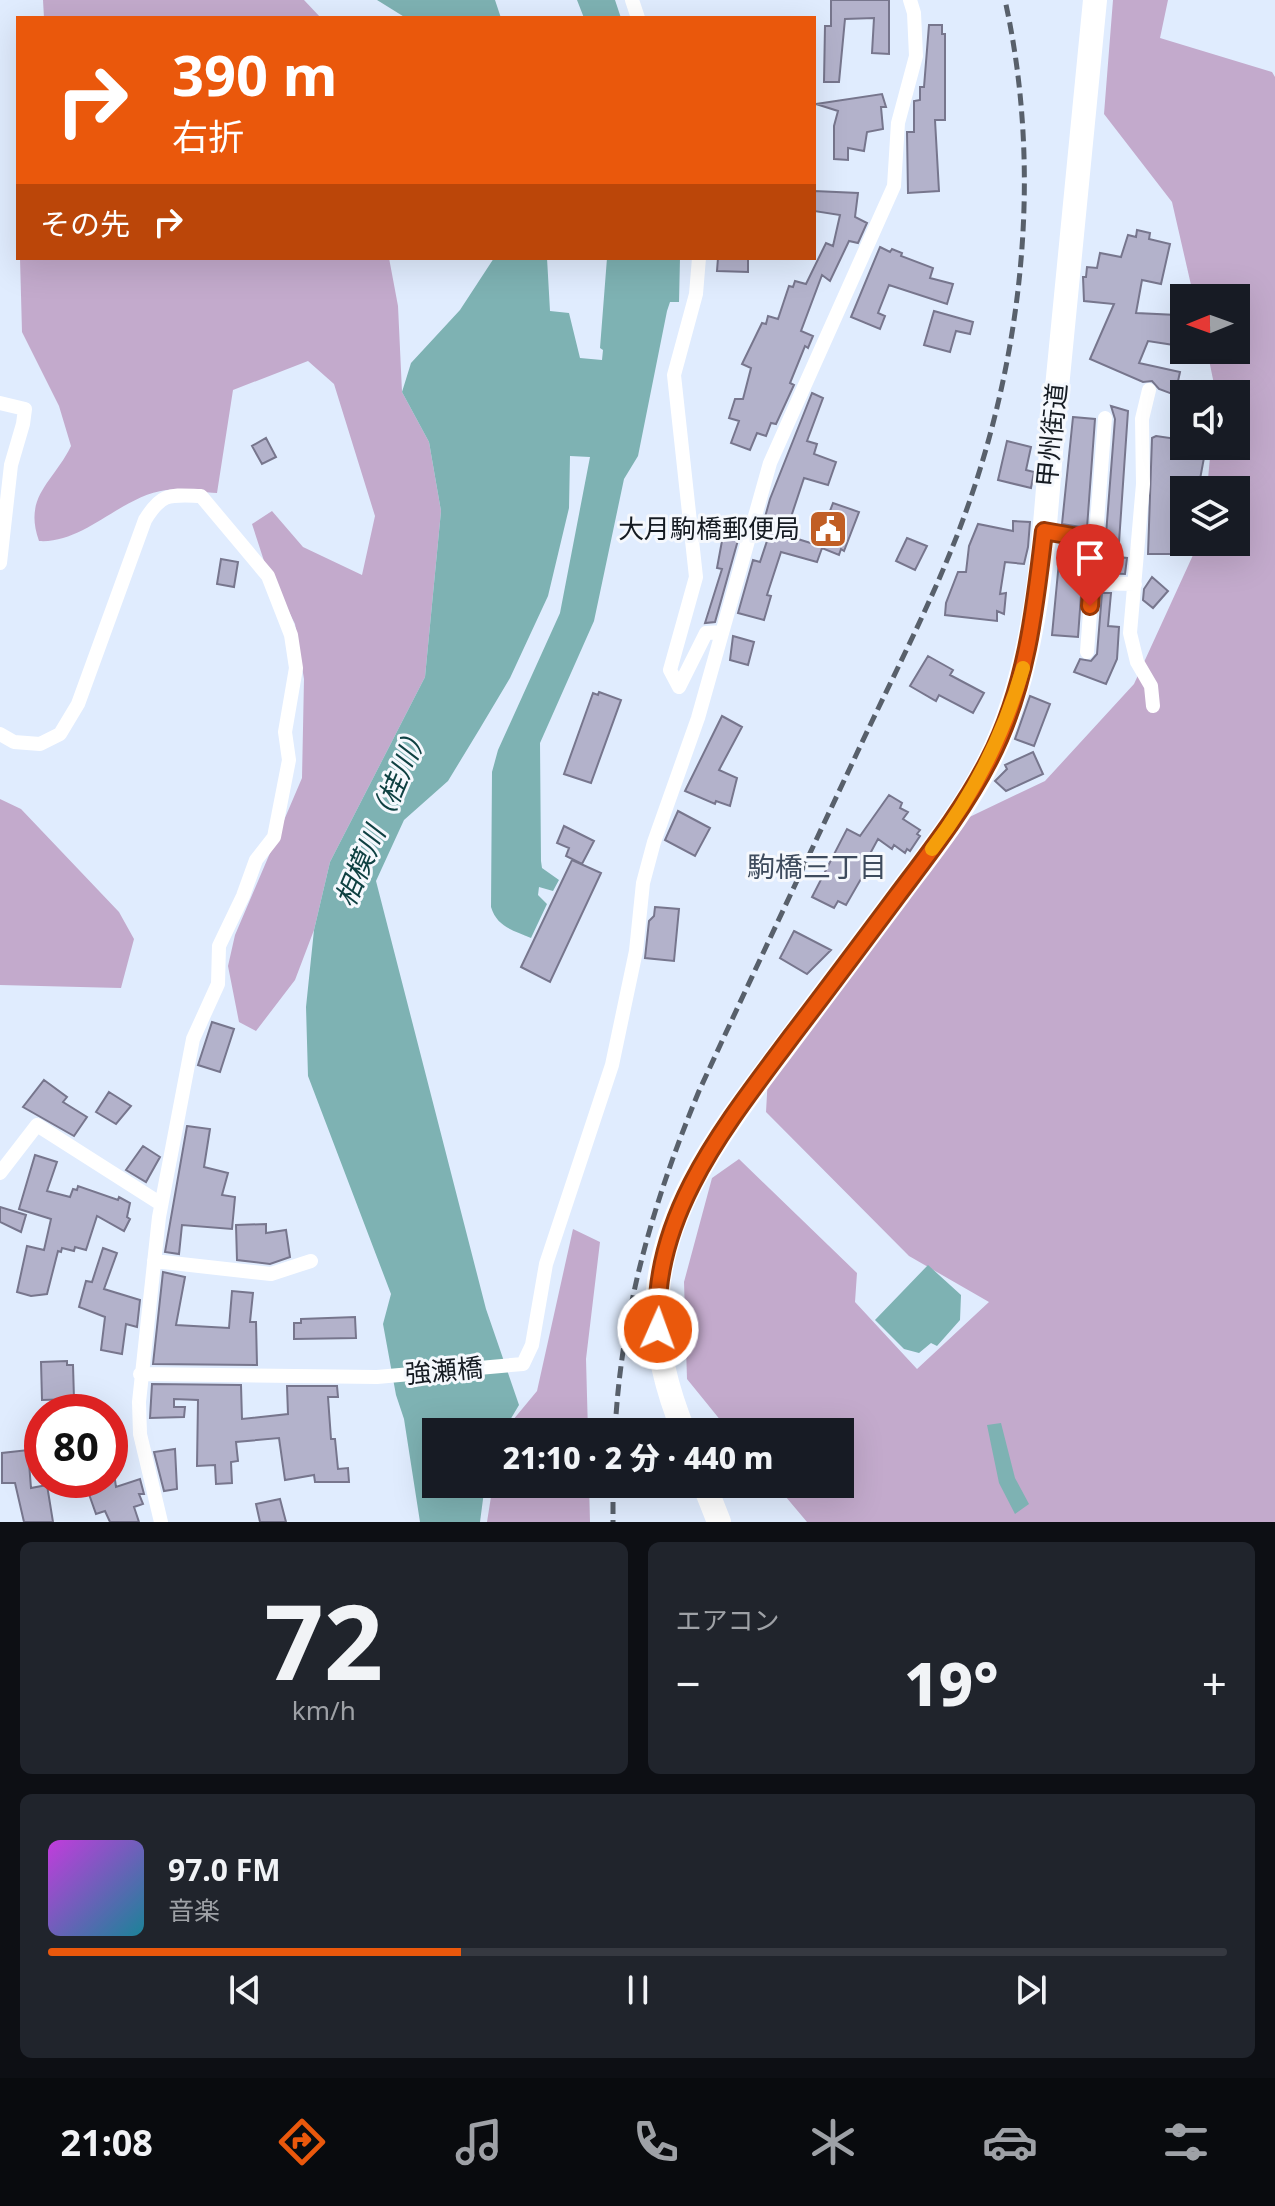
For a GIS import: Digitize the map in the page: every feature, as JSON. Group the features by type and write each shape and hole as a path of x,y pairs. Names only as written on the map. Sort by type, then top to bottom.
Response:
{"highway":[{"name":"甲州街道","path":"678,1418 669,1396 659,1348 657,1309 662,1268 681,1205 737,1110 951,824 990,759 1015,696 1026,658 1044,531 1095,0"},
{"path":"710,1498 719,1522"}],"street":[{"path":"699,260 696,294 674,375 696,577 670,670 679,687 706,633 722,632 770,463 894,186 898,123 916,56 914,13 910,0"},
{"path":"1149,390 1142,419 1143,484 1130,640 1137,662 1151,686 1153,706"},
{"path":"0,563 11,465 25,409 6,404"},
{"path":"1087,652 1105,418"},
{"path":"0,734 14,742 40,744 60,734 78,704 145,520 157,500 171,495 201,496 268,576 291,635 296,668 285,732 289,760 274,837 256,860 219,946 218,984 193,1039 161,1204 140,1374 140,1434 161,1522"},
{"path":"1044,531 1095,540"},
{"path":"1092,583 1135,584"},
{"name":"強瀬橋","path":"140,1374 377,1377 523,1364 532,1345 546,1264 612,1065 636,951 643,883 654,842 698,718 722,632"},
{"path":"0,1173 37,1125 161,1204"},
{"path":"154,1261 271,1274 311,1261"}],"shaded area":[{"path":"43,0 304,0 319,16 44,16"},
{"path":"1113,0 1168,0 1160,38 1272,72 1275,77 1275,1522 807,1522 787,1498 854,1498 854,1418 719,1418 687,1379 684,1282 712,1178 739,1159 857,1273 855,1302 917,1369 989,1302 909,1256 766,1112 768,1076 959,822 1045,781 1134,684 1193,556 1250,556 1250,476 1208,476 1210,460 1250,460 1250,380 1213,380 1210,364 1250,364 1250,284 1191,284 1172,202 1104,114"},
{"path":"20,260 389,260 398,306 402,392 429,442 441,511 425,677 330,862 314,930 295,980 256,1031 239,1022 228,966 235,935 302,778 304,679 295,624 265,564 252,524 272,511 303,547 362,575 375,516 334,384 308,361 233,390 217,493 166,490 149,494 72,535 39,541 35,526 37,501 71,446 59,406 22,332"},
{"path":"0,799 21,809 119,912 134,939 121,988 0,985"},
{"path":"573,1229 600,1242 586,1359 588,1418 515,1418 537,1391"},
{"path":"491,1498 589,1498 590,1522 487,1522"}],"water":[{"path":"377,0 495,0 500,16 403,16"},
{"path":"577,0 615,0 620,16 583,16"},
{"name":"相模川（桂川）","path":"493,260 547,260 550,311 569,313 580,358 602,360 603,350 600,348 607,260 680,260 679,302 670,302 667,311 638,456 624,479 594,621 540,743 541,861 542,868 559,880 553,891 539,887 538,895 547,904 531,938 502,923 491,907 492,772 498,750 560,613 590,457 570,456 569,508 548,596 510,678 448,781 404,820 376,881 486,1309 519,1405 511,1418 422,1418 422,1498 483,1498 480,1522 420,1522 404,1419 396,1395 383,1324 391,1294 308,1076 306,1007 314,930 330,862 425,677 441,511 429,442 402,392 411,363 460,310"},
{"path":"928,1265 961,1295 960,1320 937,1346 931,1343 919,1353 904,1349 875,1320"},
{"path":"1001,1423 1015,1478 1029,1504 1015,1514 999,1483 987,1425"}],"building":[{"path":"831,0 889,0 889,54 872,53 874,18 845,19 839,82 824,82 825,26 831,26"},
{"path":"929,25 942,25 942,34 945,34 945,120 935,120 939,191 908,193 907,132 914,132 914,101 920,100 920,87 924,87"},
{"path":"882,94 886,107 881,107 883,129 867,132 864,151 848,148 848,160 834,159 834,126 838,111 816,104"},
{"path":"816,191 858,193 855,217 867,223 858,243 849,241 830,281 822,275 801,331 813,336 808,348 805,346 790,383 794,385 776,424 771,423 766,436 757,433 750,450 731,443 739,421 729,418 735,399 743,399 751,368 742,364 762,323 766,324 768,316 778,319 789,286 793,287 795,281 806,284 826,243 833,246 840,215 816,211"},
{"path":"1137,230 1150,233 1149,239 1170,244 1161,284 1142,280 1136,313 1170,315 1170,344 1148,341 1139,363 1180,372 1178,380 1170,380 1170,393 1159,389 1152,381 1143,382 1090,359 1114,304 1084,301 1083,277 1086,277 1087,267 1097,268 1100,253 1121,257 1128,235 1136,237"},
{"path":"880,247 890,252 892,249 902,253 901,256 933,268 930,278 953,284 947,304 889,285 878,313 885,316 880,329 851,317"},
{"path":"718,260 748,260 748,272 717,271"},
{"path":"934,311 973,322 970,334 956,331 950,352 924,345"},
{"path":"812,393 823,398 807,441 817,444 814,454 836,462 828,485 804,478 785,535 817,545 833,503 859,512 844,551 841,549 839,555 822,548 817,562 781,552 767,595 771,596 764,620 738,613 753,560 760,562 774,520 765,517 770,499"},
{"path":"1111,406 1128,411 1118,557 1127,558 1125,574 1103,573 1115,419"},
{"path":"1073,417 1095,419 1087,528 1062,524"},
{"path":"266,438 276,457 262,464 252,446"},
{"path":"1152,438 1170,438 1170,460 1204,460 1201,476 1170,476 1170,554 1148,554"},
{"path":"1007,441 1031,447 1026,470 1034,472 1031,488 998,480"},
{"path":"1013,521 1030,522 1028,547 1024,564 1005,562 1000,594 1006,593 1004,614 997,611 997,621 945,615 946,603 958,572 966,572 969,546 978,524 1013,531"},
{"path":"724,530 740,533 715,622 705,623 722,569 717,568"},
{"path":"907,538 927,546 915,570 896,561"},
{"path":"1060,551 1084,554 1078,637 1052,635"},
{"path":"221,559 238,562 234,587 217,584"},
{"path":"1152,577 1168,591 1153,608 1143,600 1144,589"},
{"path":"1102,593 1111,593 1108,626 1119,627 1117,659 1106,684 1074,672 1080,659 1091,661 1097,654"},
{"path":"733,636 754,642 748,665 730,660"},
{"path":"928,656 953,670 950,675 984,693 973,713 939,695 936,701 910,686"},
{"path":"599,692 621,700 591,783 564,774 593,693 598,695"},
{"path":"1030,696 1050,704 1034,746 1015,739"},
{"path":"722,716 742,727 719,770 737,778 730,806 716,801 715,804 685,791"},
{"path":"1033,752 1043,774 1006,791 995,781 1007,769 1005,765"},
{"path":"889,795 902,803 900,808 908,812 903,819 920,830 917,834 920,836 910,851 907,849 905,853 894,845 892,849 878,839 865,863 869,865 846,905 838,901 834,908 812,897 847,829 860,836"},
{"path":"678,811 710,828 695,856 665,840"},
{"path":"564,826 594,841 582,864 566,856 569,848 557,843"},
{"path":"572,860 601,873 550,982 521,967"},
{"path":"655,907 679,909 674,961 645,958 649,921 654,916"},
{"path":"794,931 831,950 807,974 780,958"},
{"path":"212,1022 234,1029 220,1072 198,1065"},
{"path":"44,1080 67,1097 63,1102 87,1117 74,1136 23,1107"},
{"path":"109,1092 131,1106 116,1124 96,1112"},
{"path":"187,1126 210,1129 204,1167 228,1173 222,1195 235,1197 232,1229 182,1225 179,1254 165,1252"},
{"path":"143,1146 160,1157 146,1182 126,1170"},
{"path":"35,1155 57,1162 47,1191 70,1197 78,1186 118,1200 119,1197 130,1203 127,1217 130,1219 124,1231 97,1216 86,1250 75,1247 74,1251 62,1248 61,1252 58,1251 47,1294 31,1296 17,1292 27,1246 44,1250 51,1219 19,1209"},
{"path":"0,1207 26,1215 21,1232 0,1222"},
{"path":"266,1224 266,1233 286,1230 290,1257 270,1264 237,1260 236,1225"},
{"path":"103,1248 117,1253 104,1289 140,1300 137,1327 126,1324 122,1354 101,1350 105,1317 79,1307 86,1281 92,1282"},
{"path":"163,1272 185,1277 176,1325 229,1328 232,1291 253,1293 250,1322 256,1322 257,1365 153,1364"},
{"path":"355,1317 356,1338 294,1339 294,1323 301,1323 301,1319"},
{"path":"67,1361 67,1365 73,1365 74,1394 42,1394 41,1362"},
{"path":"152,1384 241,1385 242,1419 288,1414 287,1386 337,1386 338,1397 328,1397 331,1439 335,1439 338,1469 348,1468 349,1482 315,1482 314,1475 285,1480 279,1438 236,1442 238,1461 231,1462 232,1483 216,1484 215,1465 197,1466 198,1400 174,1399 174,1407 185,1407 184,1417 150,1418"},
{"path":"175,1449 177,1489 164,1491 154,1452"},
{"path":"24,1450 24,1498 49,1498 53,1522 24,1522 15,1483 2,1483 2,1453"},
{"path":"140,1479 144,1494 139,1494 143,1504 134,1507 139,1522 110,1522 105,1511 96,1514 90,1498 128,1498 128,1483"},
{"path":"280,1499 286,1522 260,1522 256,1504"}],"railway":[{"path":"616,1418 632,1301 654,1216 682,1133 935,589 980,469 998,404 1020,270 1024,202 1023,134 1017,67 1005,0"},
{"path":"613,1498 613,1522"}],"slow traffic":[{"path":"932,849 951,824 990,759 1023,668"}],"place":[{"name":"大月駒橋郵便局","path":"828,529"}],"district":[{"name":"駒橋三丁目","path":"817,867"}],"route":[{"path":"658,1329 662,1268 681,1205 698,1171 737,1110 951,824 990,759 1026,658 1044,531 1095,540 1090,606"}]}
